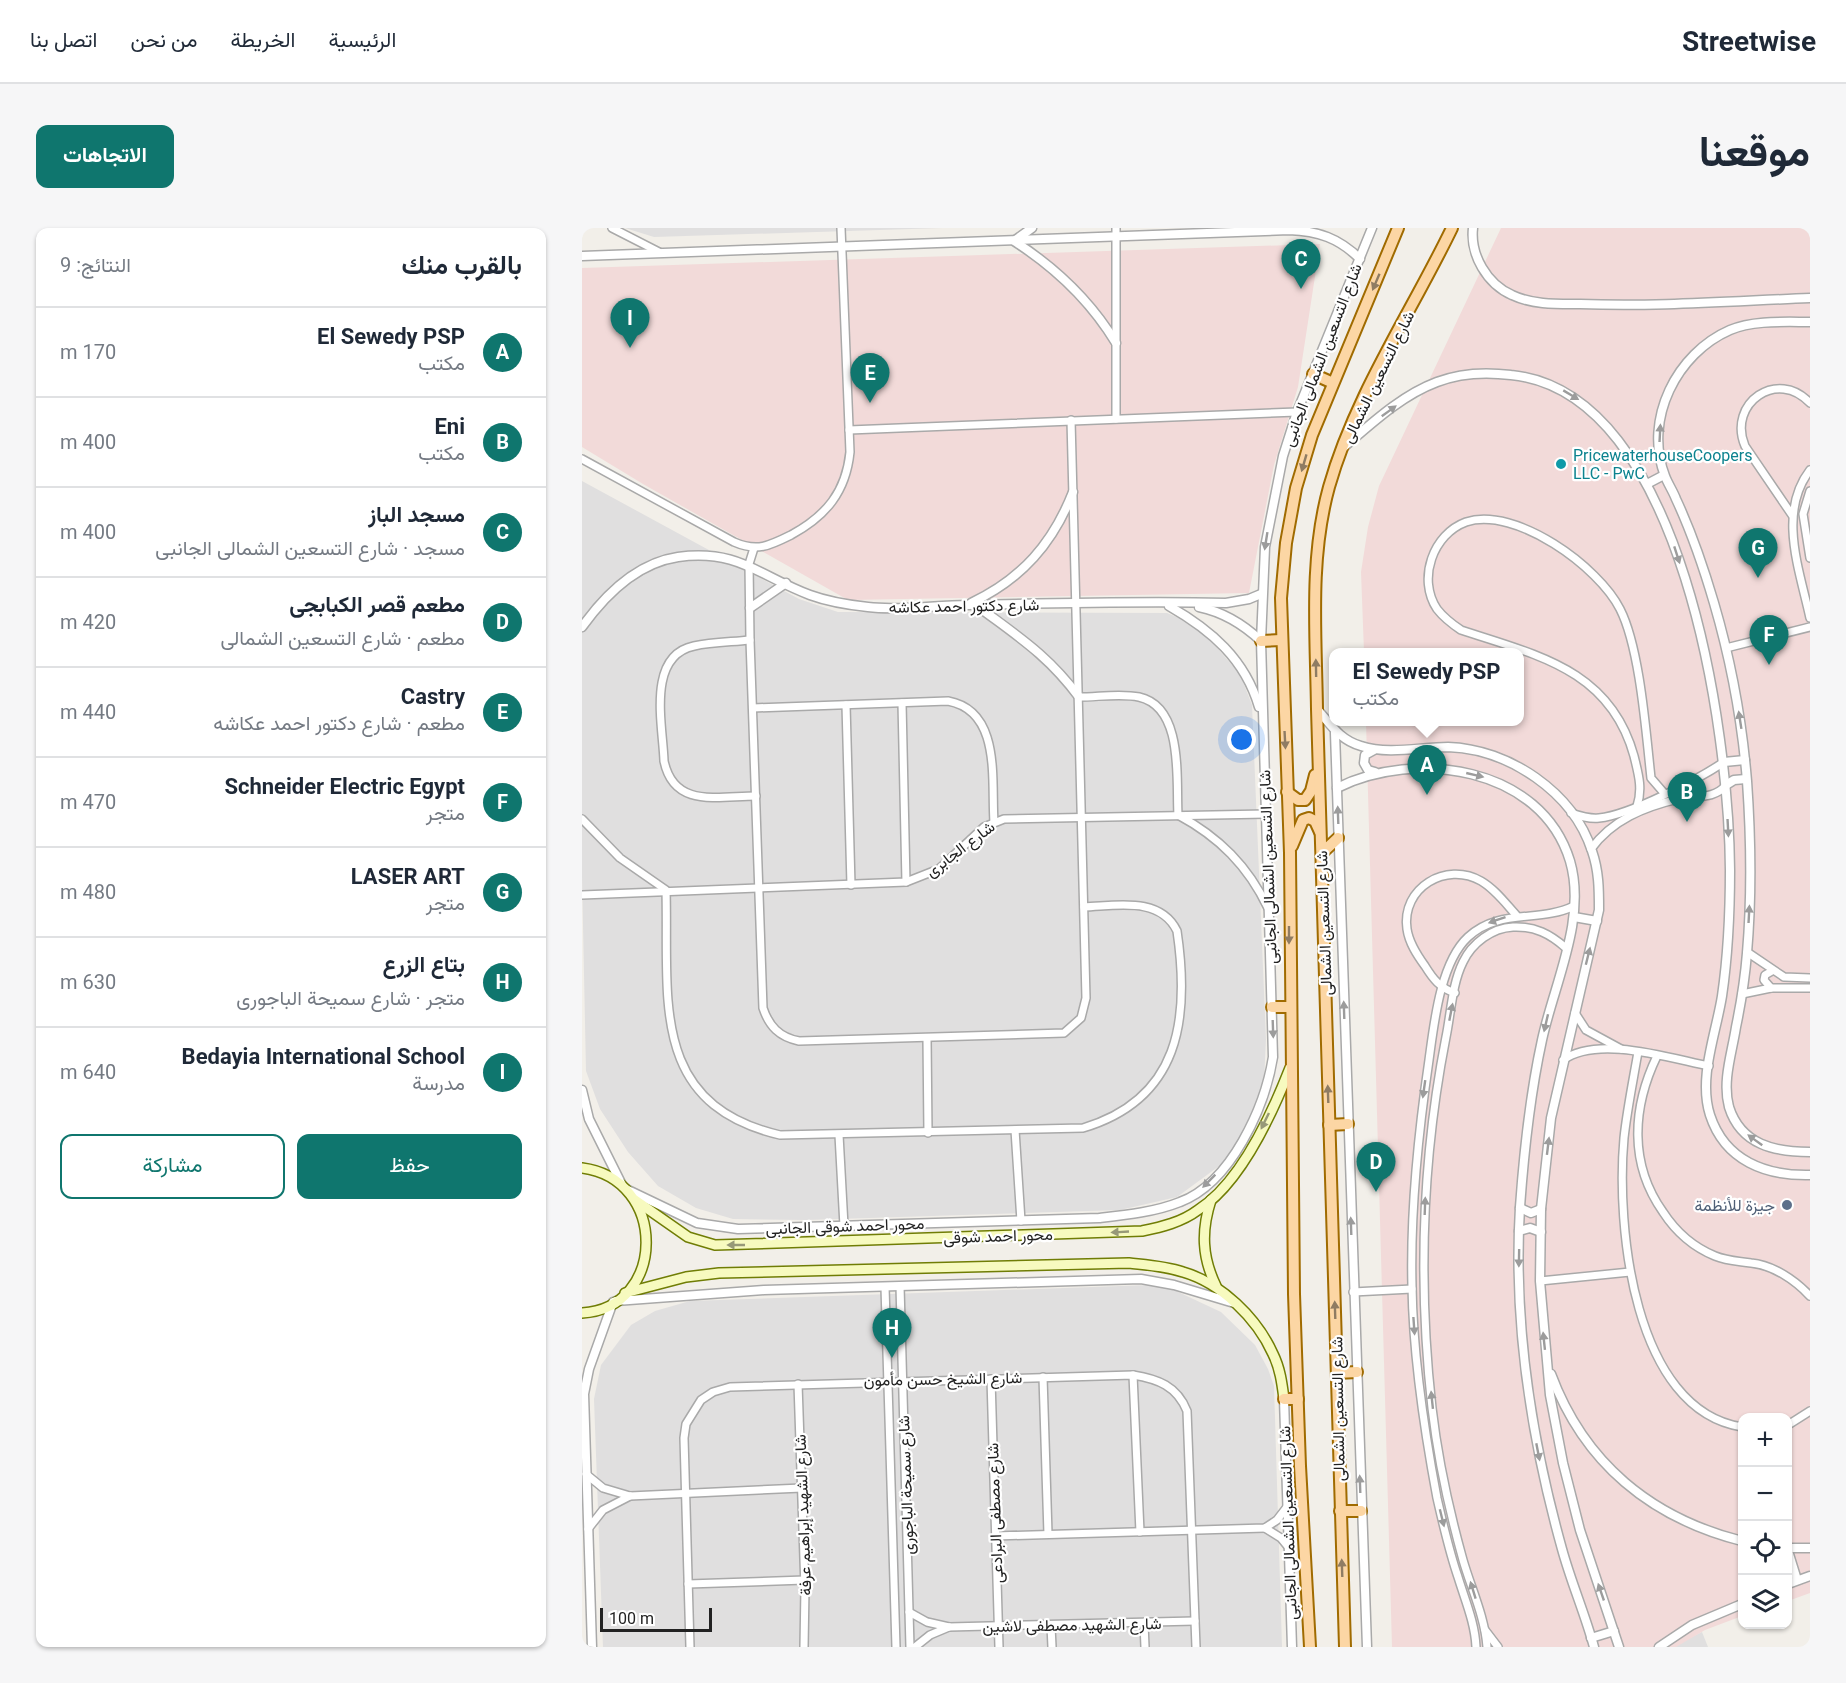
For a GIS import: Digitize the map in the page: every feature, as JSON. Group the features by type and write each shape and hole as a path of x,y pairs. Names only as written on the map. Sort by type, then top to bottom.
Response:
{"main road":[{"name":"شارع التسعين الشمالى","path":"1311,1646 1298,1399 1290,1068 1290,852 1281,598 1286,543 1296,488 1312,435 1398,228"},
{"name":"شارع التسعين الشمالى","path":"1345,1647 1318,765 1316,563 1329,486 1344,447 1374,379 1452,228"},
{"path":"1313,374 1333,383"},
{"path":"1261,640 1281,640"},
{"path":"1287,792 1298,800 1305,800 1311,791 1318,765"},
{"path":"1290,852 1303,820 1309,818 1315,821 1321,835"},
{"path":"1322,853 1338,838"},
{"path":"1272,1007 1290,1007"},
{"name":"محور احمد شوقى","path":"635,1200 688,1237 701,1242 733,1245 1142,1231 1181,1220 1211,1200 1239,1168 1255,1142 1290,1068"},
{"path":"1329,1125 1348,1125"},
{"path":"582,1168 598,1171 624,1187 635,1200 645,1223 647,1248 643,1265 625,1293 615,1302 582,1313"},
{"path":"1211,1200 1206,1214 1204,1244 1209,1273 1216,1286"},
{"name":"محور احمد شوقى","path":"625,1293 686,1277 719,1273 1129,1263 1186,1272 1216,1286 1256,1325 1273,1354 1284,1399"},
{"path":"1337,1372 1357,1372"},
{"path":"1284,1399 1298,1399"},
{"path":"1340,1511 1361,1511"},
{"path":"1337,1647 1343,1602"}],"street":[{"path":"612,228 662,253"},
{"path":"582,459 734,542 754,548 767,548 810,524 834,500 848,469 849,430 841,228"},
{"path":"1014,241 1032,228"},
{"name":"شارع التسعين الشمالى الجانبى","path":"1274,1057 1261,640 1264,547 1276,484 1297,412 1372,228"},
{"path":"1473,228 1474,249 1491,280 1506,292 1526,300 1609,306 1810,298"},
{"path":"582,256 1014,241 1116,233 1291,229 1328,236 1348,248 1360,259"},
{"path":"1116,233 1116,419"},
{"path":"1014,241 1039,257 1069,282 1102,319 1116,343"},
{"path":"1810,322 1764,323 1732,329 1707,342 1677,372 1663,403 1659,449 1664,475 1677,499 1709,590 1726,648 1745,760 1750,840 1747,952 1726,1083 1730,1108 1742,1130 1762,1145 1786,1152 1810,1152"},
{"path":"1344,447 1414,393 1437,382 1459,375 1520,376 1560,389 1594,412 1609,428 1647,484 1671,537 1690,598 1714,701 1724,762 1730,870 1727,944 1722,994 1706,1097 1715,1128 1724,1142 1742,1159 1762,1170 1786,1175 1810,1175"},
{"path":"1810,402 1795,391 1772,390 1752,401 1741,421 1741,435 1745,446 1791,515 1806,583 1810,618"},
{"path":"849,430 1297,412"},
{"path":"754,548 749,564 750,640 763,1008 775,1030 789,1039 799,1041 1056,1035 1072,1029 1081,1018 1085,1008 1071,420"},
{"path":"1791,515 1797,493 1810,470"},
{"path":"1647,484 1664,475"},
{"path":"1810,491 1803,514 1810,558"},
{"path":"1073,492 1059,524 1033,560 1014,579 972,605 1033,646 1054,666 1079,697"},
{"path":"1512,648 1461,630 1447,620 1436,607 1430,591 1428,574 1431,560 1441,540 1451,531 1466,523 1482,519 1515,525 1567,553 1610,593 1626,624 1633,652 1651,778 1664,794"},
{"name":"شارع دكتور احمد عكاشه","path":"582,627 617,587 651,566 676,558 701,555 726,557 749,564 786,583 830,601 871,608 1077,604 1187,605 1236,603 1261,594"},
{"path":"750,608 786,583"},
{"path":"1166,604 1210,632 1229,650 1245,672 1263,719"},
{"name":"شارع دكتور احمد عكاشه","path":"1187,605 1228,617 1246,627 1261,640"},
{"path":"1726,648 1810,627"},
{"path":"750,640 693,646 682,650 668,663 661,682 664,761 667,774 674,785 684,793 696,797 756,796"},
{"path":"1524,652 1561,665 1596,689 1615,713 1630,742 1640,784 1637,806"},
{"path":"1079,697 1140,697 1163,711 1172,731 1178,815 1211,835 1233,855 1248,872 1270,911"},
{"path":"902,703 906,882"},
{"path":"753,708 956,703 971,710 982,722 988,737 994,822"},
{"path":"846,705 851,885"},
{"path":"1317,709 1329,725"},
{"path":"1330,726 1335,733 1348,741 1375,749 1448,747 1474,750 1500,758 1524,770 1544,784 1571,813 1591,849 1599,887 1597,921 1551,1119 1541,1209 1540,1281 1546,1361 1556,1429 1570,1496 1619,1647"},
{"path":"1335,733 1367,1647"},
{"path":"1375,749 1367,752 1364,759 1365,767 1375,772"},
{"path":"1571,813 1601,818 1664,794 1724,762 1745,760"},
{"path":"1337,788 1375,772 1406,769 1458,771 1501,783 1523,796 1541,812 1562,842 1574,876 1574,917 1541,1043 1527,1123 1520,1208 1522,1331 1532,1417 1554,1520 1592,1642 1614,1631"},
{"path":"1591,849 1607,828 1623,818 1678,798 1714,795 1734,780 1746,779"},
{"name":"شارع الجابرى","path":"582,895 906,882 939,869 984,827 994,822 1014,818 1266,814"},
{"path":"582,819 620,858 666,890 670,1028 680,1062 691,1080 710,1102 731,1118 755,1129 780,1135 1083,1128 1117,1115 1149,1090 1162,1072 1177,1039 1181,1018 1179,941 1172,921 1164,913 1144,906 1084,907"},
{"path":"1455,993 1443,989 1422,962 1408,935 1408,909 1421,887 1446,874 1469,876 1492,888 1517,916"},
{"path":"1476,1647 1474,1630 1453,1562 1432,1468 1418,1367 1412,1289 1413,1195 1420,1121 1432,1034 1449,964 1467,938 1494,921 1517,916 1548,915 1574,906"},
{"path":"1574,917 1597,921"},
{"path":"1487,1647 1485,1630 1463,1559 1444,1481 1428,1365 1424,1266 1426,1196 1432,1123 1455,993 1467,955 1483,938 1495,931 1525,927 1541,930 1566,948"},
{"path":"1747,952 1772,971 1791,979 1810,978"},
{"path":"1772,971 1765,975 1764,980 1772,988"},
{"path":"1742,994 1772,988 1810,988"},
{"path":"1575,1013 1586,1030 1621,1049"},
{"path":"927,1038 928,1133"},
{"path":"1563,1060 1587,1049 1621,1049 1709,1066"},
{"path":"1638,1052 1623,1159 1630,1272 1647,1330 1675,1385 1702,1411 1719,1420 1738,1426"},
{"path":"1657,1056 1641,1100 1637,1140 1643,1174 1656,1202 1675,1228 1698,1247 1723,1259 1771,1269 1794,1282 1810,1296"},
{"name":"محور احمد شوقى الجانبى","path":"624,1187 697,1222 717,1228 1021,1221 1130,1214 1182,1202 1208,1185 1242,1144 1264,1094 1274,1057"},
{"path":"582,1090 589,1119 624,1187"},
{"path":"1015,1130 1021,1221"},
{"path":"839,1135 844,1226"},
{"path":"1520,1208 1531,1213 1541,1209"},
{"path":"1520,1231 1530,1228 1541,1232"},
{"path":"1540,1281 1630,1272"},
{"path":"592,1647 586,1535 586,1382 615,1302 729,1291 1140,1279 1174,1285 1234,1303"},
{"name":"شارع سميحة الباجورى","path":"885,1287 896,1647"},
{"name":"شارع سميحة الباجورى","path":"900,1287 910,1647"},
{"path":"1353,1292 1412,1289"},
{"path":"1546,1361 1572,1419 1600,1460 1648,1501 1678,1519 1710,1533 1738,1540"},
{"path":"1418,1367 1428,1365"},
{"path":"1132,1375 1140,1532"},
{"name":"شارع الشيخ حسن مأمون","path":"690,1647 684,1438 689,1417 701,1400 713,1392 730,1387 798,1383 1132,1375 1149,1377 1173,1389 1182,1399 1187,1411 1196,1647"},
{"path":"1043,1377 1048,1534"},
{"name":"شارع مصطفى البرادعى","path":"991,1378 999,1647"},
{"name":"شارع الشهيد إبراهيم عرفة","path":"798,1383 805,1580 804,1647"},
{"name":"شارع التسعين الشمالى الجانبى","path":"1284,1399 1292,1647"},
{"path":"1792,1422 1810,1411"},
{"path":"586,1474 603,1488 630,1496 802,1488"},
{"path":"586,1535 603,1510 630,1496"},
{"path":"1264,1528 1281,1517 1288,1503"},
{"path":"995,1536 1264,1528 1276,1534 1290,1549"},
{"path":"1792,1550 1810,1548"},
{"path":"1453,1562 1463,1559"},
{"path":"1792,1563 1797,1580"},
{"path":"1792,1582 1810,1576"},
{"path":"688,1584 805,1580"},
{"path":"1659,1647 1692,1625 1738,1606"},
{"name":"شارع الشهيد مصطفى لاشين","path":"909,1612 927,1622 949,1627 1195,1622"},
{"path":"1144,1623 1145,1647"},
{"path":"1051,1626 1052,1647"},
{"name":"شارع الشهيد مصطفى لاشين","path":"915,1647 930,1635 949,1627"},
{"path":"1485,1630 1498,1647"}],"shaded area":[{"path":"625,228 943,228 654,237"},
{"path":"1501,228 1810,228 1810,1593 1792,1600 1792,1413 1738,1413 1738,1618 1705,1630 1676,1647 1392,1647 1366,726 1524,726 1524,648 1364,648 1361,572 1368,527 1379,486"},
{"path":"1320,244 1298,387 1274,465 1249,593 848,600 582,447 582,268"},
{"path":"582,481 799,599 838,612 1167,613 1193,624 1218,649 1240,674 1252,705 1266,1039 1264,1082 1252,1120 1226,1161 1177,1197 1120,1210 806,1220 733,1219 696,1208 658,1186 628,1152 600,1109 586,1071 582,877"},
{"path":"1149,1285 1174,1290 1221,1312 1255,1345 1268,1369 1274,1386 1282,1647 603,1647 594,1399 601,1365 631,1325 655,1311 690,1301"},
{"path":"1702,1632 1708,1647 1673,1647 1677,1644"}],"place":[{"name":"مسجد الباز","path":"1301,289"},
{"name":"Bedayia International School","path":"630,348"},
{"name":"Castry","path":"870,403"},
{"name":"PricewaterhouseCoopers LLC - PwC","path":"1561,464"},
{"name":"LASER ART","path":"1758,578"},
{"name":"Schneider Electric Egypt","path":"1769,665"},
{"name":"El Sewedy PSP","path":"1427,795"},
{"name":"Eni","path":"1687,822"},
{"name":"مطعم قصر الكبابجى","path":"1376,1192"},
{"name":"جيزة للأنظمة","path":"1787,1205"},
{"name":"بتاع الزرع","path":"892,1358"}]}
